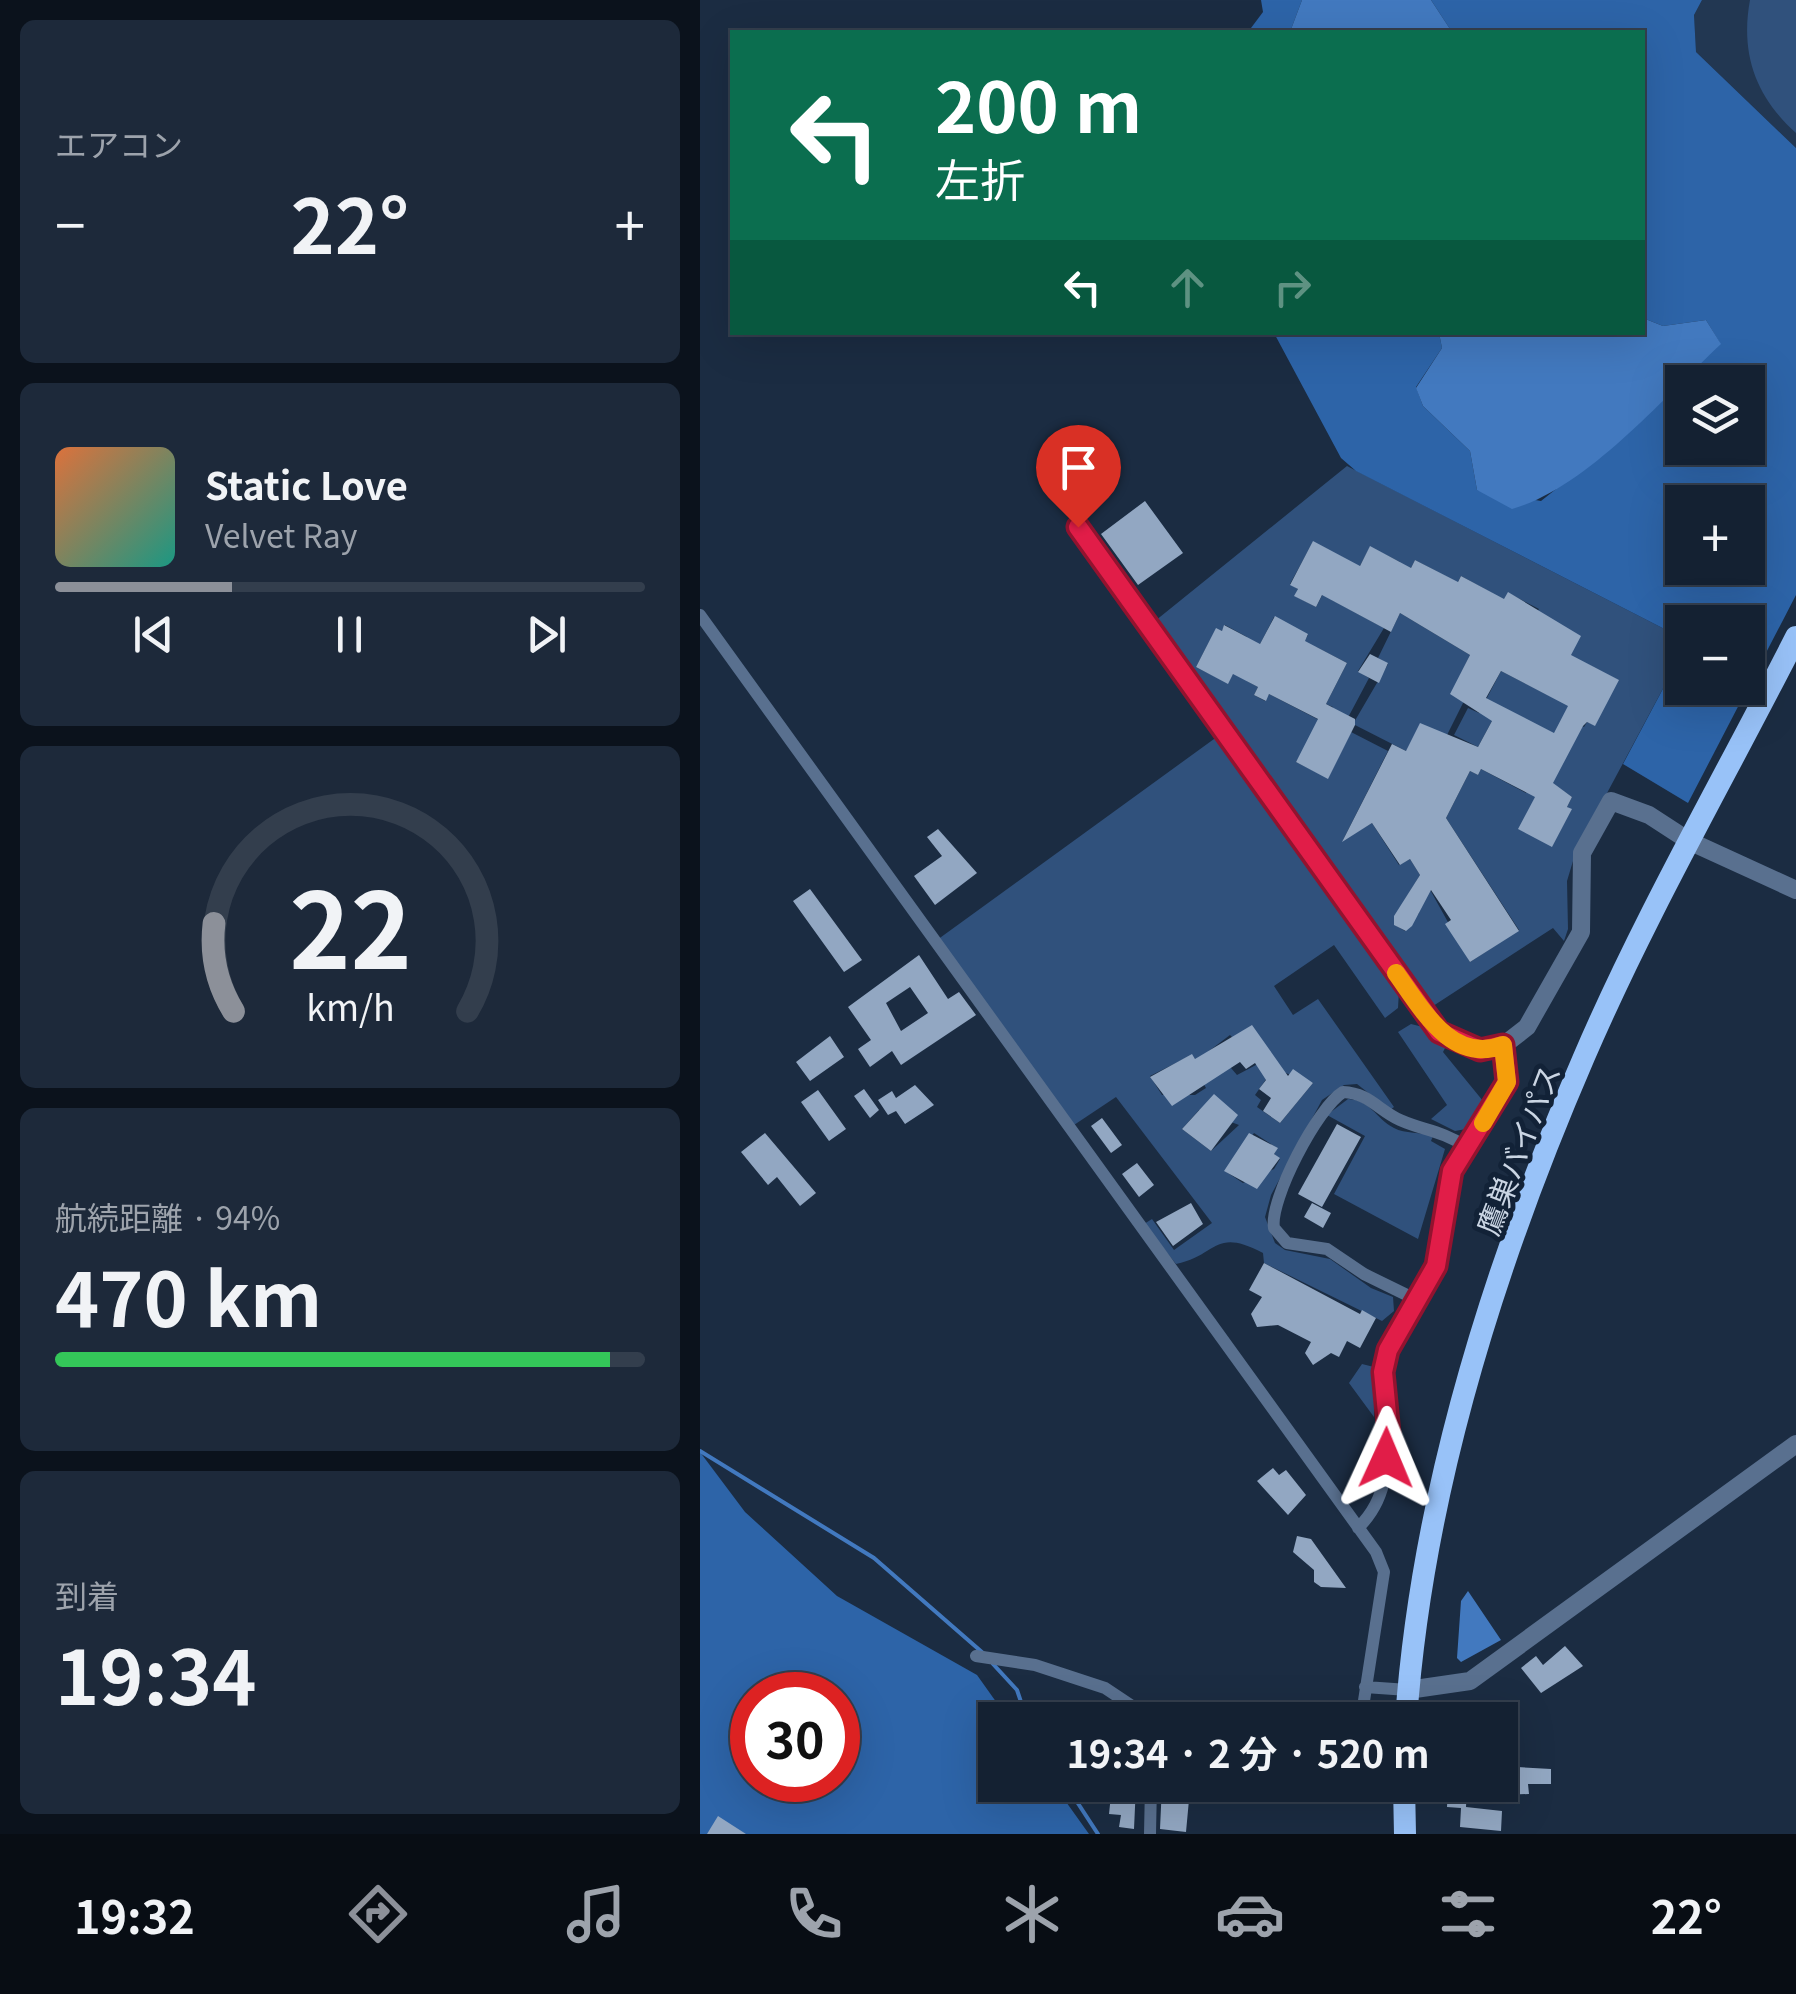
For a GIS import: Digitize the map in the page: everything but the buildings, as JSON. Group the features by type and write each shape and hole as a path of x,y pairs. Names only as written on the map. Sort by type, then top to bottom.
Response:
{"highway":[{"name":"鷹巣バイパス","path":"1407,1702 1447,1464 1512,1244 1584,1056 1689,841 1796,637"},
{"path":"1404,1802 1405,1834"}],"street":[{"path":"1078,527 1439,1032 1480,1050 1503,1045 1527,1027 1581,932 1582,853 1611,801 1796,890"},
{"path":"700,615 1358,1528 1384,1572 1363,1702"},
{"path":"1358,1528 1375,1506 1383,1483 1389,1434 1383,1372 1388,1350 1436,1266 1442,1206 1452,1171 1507,1082 1503,1045"},
{"path":"1417,1300 1364,1274 1327,1249 1288,1243 1274,1228 1273,1207 1319,1117 1330,1100 1343,1092 1369,1097 1395,1117 1440,1130 1467,1146"},
{"path":"1365,1687 1408,1690 1470,1682 1796,1444"},
{"path":"976,1656 1035,1665 1105,1688 1126,1702"},
{"path":"1150,1834 1151,1802"}],"shaded area":[{"path":"1261,0 1302,0 1291,30 1250,30 1263,12"},
{"path":"1302,0 1431,0 1451,30 1291,30"},
{"path":"1431,0 1702,0 1694,15 1696,52 1796,148 1796,595 1765,654 1765,605 1665,605 1665,629 1356,471 1341,458 1275,335 1439,335 1442,348 1416,387 1423,406 1470,451 1477,490 1541,501 1609,447 1665,395 1665,465 1765,465 1765,365 1697,365 1720,343 1706,320 1663,326 1645,319 1645,30 1451,30"},
{"path":"1702,0 1796,0 1796,148 1696,52 1694,15"},
{"path":"1750,0 1796,0 1796,133 1771,105 1754,73 1747,38"},
{"path":"1645,319 1663,326 1706,320 1721,344 1699,365 1665,365 1665,398 1623,438 1568,482 1512,509 1477,490 1470,451 1423,406 1416,388 1442,348 1439,335 1645,335"},
{"path":"1347,466 1665,629 1665,685 1576,851 1567,881 1568,929 1564,941 1553,928 1430,1008 1155,621","holes":["1313,542 1344,558 1333,580 1348,588 1370,547 1400,562 1376,600 1393,609 1415,560 1447,577 1422,616 1440,626 1438,620 1461,576 1492,593 1468,631 1479,636 1486,634 1508,593 1539,609 1513,653 1526,659 1547,619 1580,637 1555,676 1573,685 1585,663 1618,680 1595,725 1587,722 1584,727 1564,716 1574,695 1556,686 1550,696 1501,671 1479,713 1468,708 1454,735 1478,747 1500,706 1531,722 1515,753 1510,751 1505,761 1523,770 1545,729 1573,744 1550,782 1572,797 1567,807 1571,810 1552,846 1519,829 1540,788 1531,783 1526,793 1481,769 1478,775 1470,771 1446,818 1519,930 1470,962 1428,886 1415,910 1419,913 1405,931 1395,925 1395,916 1420,875 1410,859 1399,865 1372,823 1343,840 1388,751 1351,732 1328,778 1296,762 1321,721 1269,694 1265,701 1254,695 1258,687 1247,681 1253,669 1239,662 1228,683 1196,667 1216,629 1222,631 1225,625 1247,637 1243,654 1257,661 1260,655 1256,652 1274,617 1308,635 1280,681 1298,690 1303,681 1299,678 1316,647 1347,663 1326,704 1333,707 1327,718 1343,727 1369,678 1358,671 1384,628 1332,600 1336,591 1327,586 1316,607 1295,596 1298,589 1290,584"]},
{"path":"1400,613 1470,655 1451,694 1464,701 1446,737 1406,751 1353,724 1388,664 1378,658"},
{"path":"1665,685 1665,705 1739,705 1688,803 1623,764"},
{"path":"1214,739 1223,739 1399,991 1398,1008 1385,1018 1334,945 1274,986 1293,1015 1318,999 1394,1107 1390,1110 1357,1084 1344,1085 1322,1100 1271,1195 1265,1217 1275,1243 1285,1250 1330,1259 1371,1288 1393,1297 1394,1311 1382,1321 1264,1263 1263,1253 1235,1242 1217,1245 1176,1264 1144,1224 1152,1219 1174,1250 1212,1223 1116,1097 1074,1125 937,940","holes":["1230,1035 1273,1056 1237,1075 1231,1068 1219,1065 1209,1051","1192,1055 1207,1077 1202,1081 1206,1088 1195,1095 1162,1095 1150,1076","1283,1072 1313,1083 1280,1123 1257,1107 1261,1100 1255,1095 1269,1075","1199,1110 1239,1125 1211,1151 1182,1129","1254,1133 1277,1148 1274,1154 1280,1159 1274,1169 1243,1183 1225,1171"]},
{"path":"1411,1024 1423,1027 1447,1044 1443,1052 1483,1101 1466,1129 1455,1131 1431,1119 1447,1105 1398,1032"},
{"path":"1348,1099 1368,1106 1398,1130 1433,1136 1431,1141 1445,1149 1418,1239 1334,1194 1365,1136 1327,1115"},
{"path":"1362,1364 1374,1367 1374,1417 1349,1383"},
{"path":"700,1452 745,1512 837,1596 977,1675 996,1702 978,1702 978,1802 1066,1802 1089,1834 700,1834"},
{"path":"1468,1591 1501,1640 1461,1662 1457,1658 1461,1601"}],"waterway":[{"path":"700,1451 874,1558 983,1653"},
{"path":"993,1664 1017,1690 1021,1702"},
{"path":"1077,1802 1098,1834"}],"slow traffic":[{"path":"1396,973 1439,1032 1480,1050 1503,1045 1508,1062 1507,1082 1483,1123"}],"route":[{"path":"1078,527 1439,1032 1480,1050 1503,1045 1508,1062 1507,1082 1452,1171 1442,1206 1436,1266 1388,1350 1383,1372 1389,1434 1386,1458"}]}
